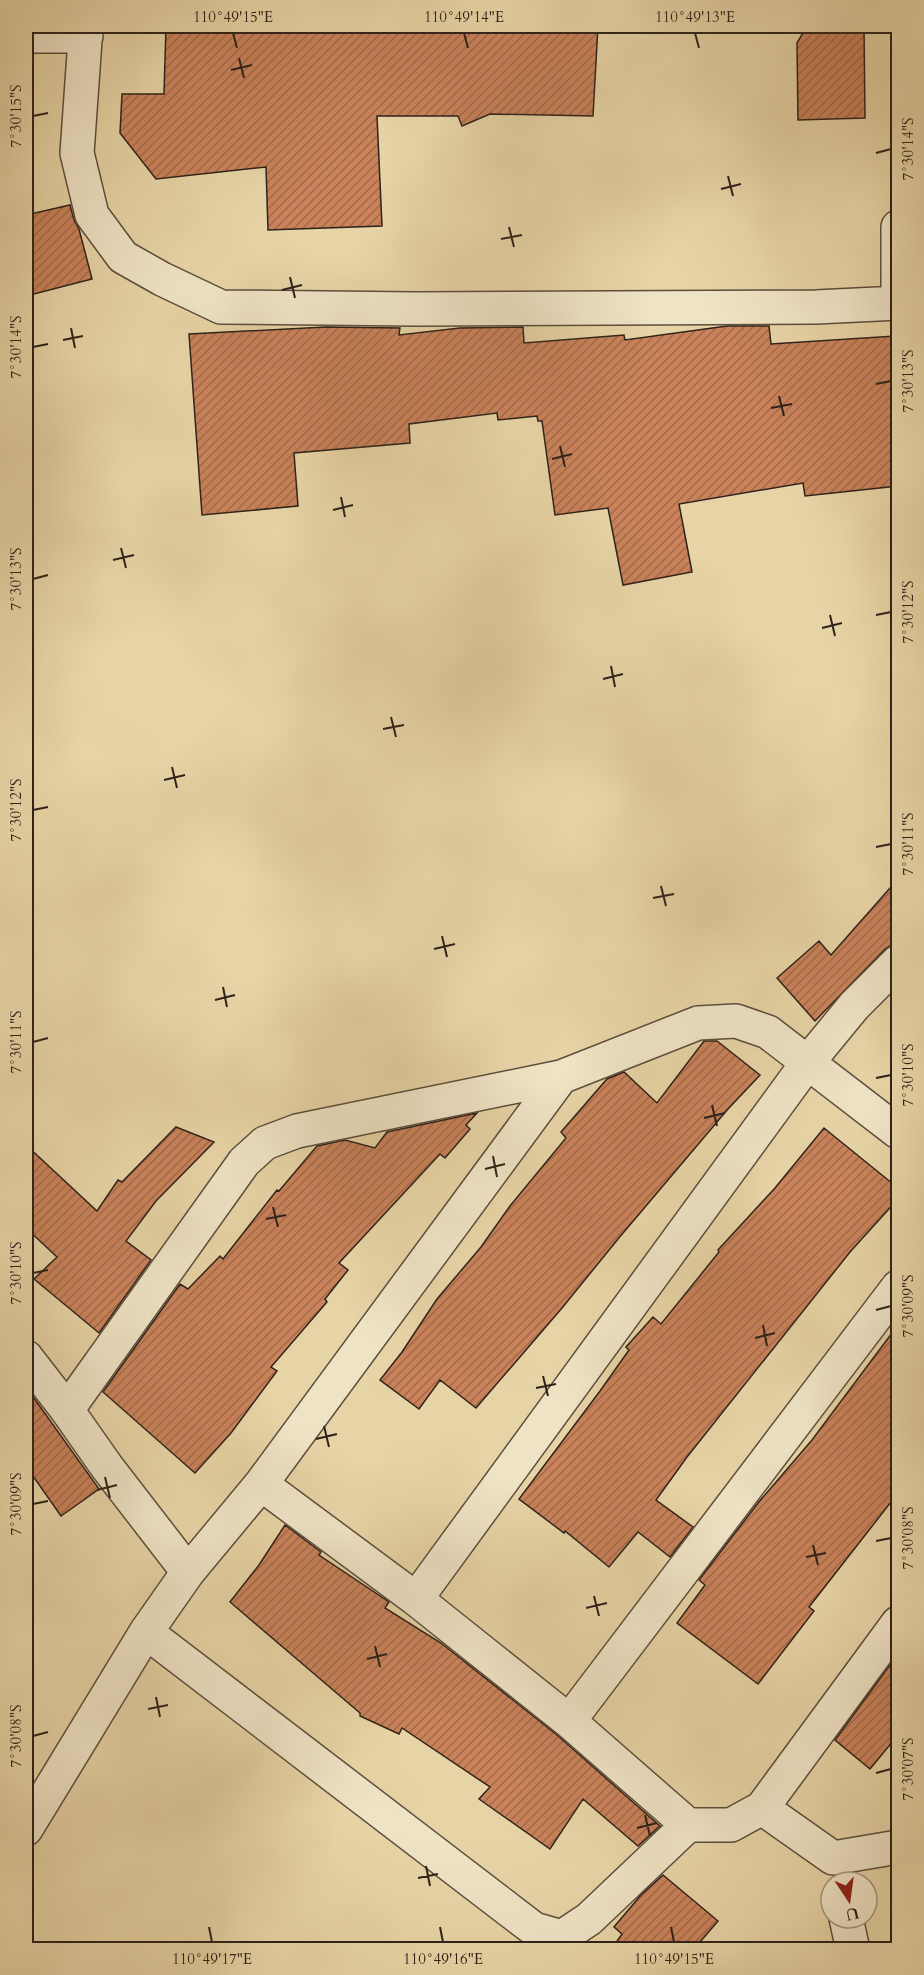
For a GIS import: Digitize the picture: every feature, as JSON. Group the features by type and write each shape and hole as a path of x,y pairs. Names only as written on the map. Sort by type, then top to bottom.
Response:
{"street":[{"path":"26,36 86,31 77,153 92,214 123,257 220,307 405,309 816,307 898,303 898,227"},
{"path":"416,1599 808,1062 854,1006 898,962"},
{"path":"67,1410 244,1162 265,1143 297,1131 561,1077 698,1023 736,1021 768,1032 898,1132"},
{"path":"26,1829 147,1632 188,1572 261,1484 561,1077"},
{"path":"569,1720 898,1287"},
{"path":"26,1357 67,1410 106,1467 188,1572"},
{"path":"261,1484 416,1599 569,1720 688,1825 730,1825 762,1808 898,1623"},
{"path":"147,1632 534,1929 562,1937 589,1919 688,1825"},
{"path":"762,1808 836,1870 898,1846"},
{"path":"849,1930 853,1950"}],"building":[{"path":"166,26 598,26 593,116 490,114 462,126 458,116 377,116 382,226 268,230 266,167 156,179 120,133 122,94 164,94"},
{"path":"807,26 864,26 865,118 798,120 797,43"},
{"path":"70,205 92,279 26,296 26,215"},
{"path":"727,326 769,326 771,344 895,336 896,365 898,365 898,486 805,496 803,483 679,504 692,572 623,585 608,508 555,515 542,421 538,421 537,416 498,420 497,413 409,424 410,443 294,453 298,506 202,515 189,334 326,327 400,328 399,335 460,328 523,327 524,343 624,335 625,340"},
{"path":"898,879 898,944 885,949 815,1021 777,978 819,941 831,955"},
{"path":"704,1041 717,1041 760,1075 728,1109 476,1408 440,1380 419,1409 380,1380 402,1352 437,1299 481,1247 510,1206 566,1138 561,1132 607,1079 624,1072 657,1103"},
{"path":"477,1113 466,1125 470,1129 445,1158 440,1154 339,1263 348,1270 325,1299 327,1302 271,1367 277,1371 231,1433 195,1473 103,1392 180,1284 188,1289 220,1256 223,1259 277,1190 279,1191 317,1146 345,1140 375,1148 387,1132"},
{"path":"176,1127 214,1142 156,1201 126,1241 151,1260 99,1333 34,1279 57,1257 26,1228 26,1145 97,1211 118,1180 122,1182"},
{"path":"824,1128 898,1188 898,1199 850,1252 687,1457 656,1500 693,1527 670,1557 638,1532 609,1567 565,1531 564,1533 519,1499 629,1350 626,1347 653,1317 661,1324 719,1252 718,1250 775,1188"},
{"path":"898,1325 898,1493 809,1607 814,1611 758,1684 677,1623 705,1585 699,1580 758,1503 812,1440"},
{"path":"26,1387 99,1489 61,1516 26,1466"},
{"path":"285,1525 321,1552 319,1555 389,1602 385,1608 441,1643 557,1735 660,1826 638,1846 583,1799 550,1849 479,1799 490,1787 402,1728 399,1734 360,1716 360,1713 230,1602 259,1565"},
{"path":"898,1654 898,1735 870,1769 835,1740"},
{"path":"663,1875 718,1921 693,1950 611,1950 622,1934 614,1927 641,1895"}]}
